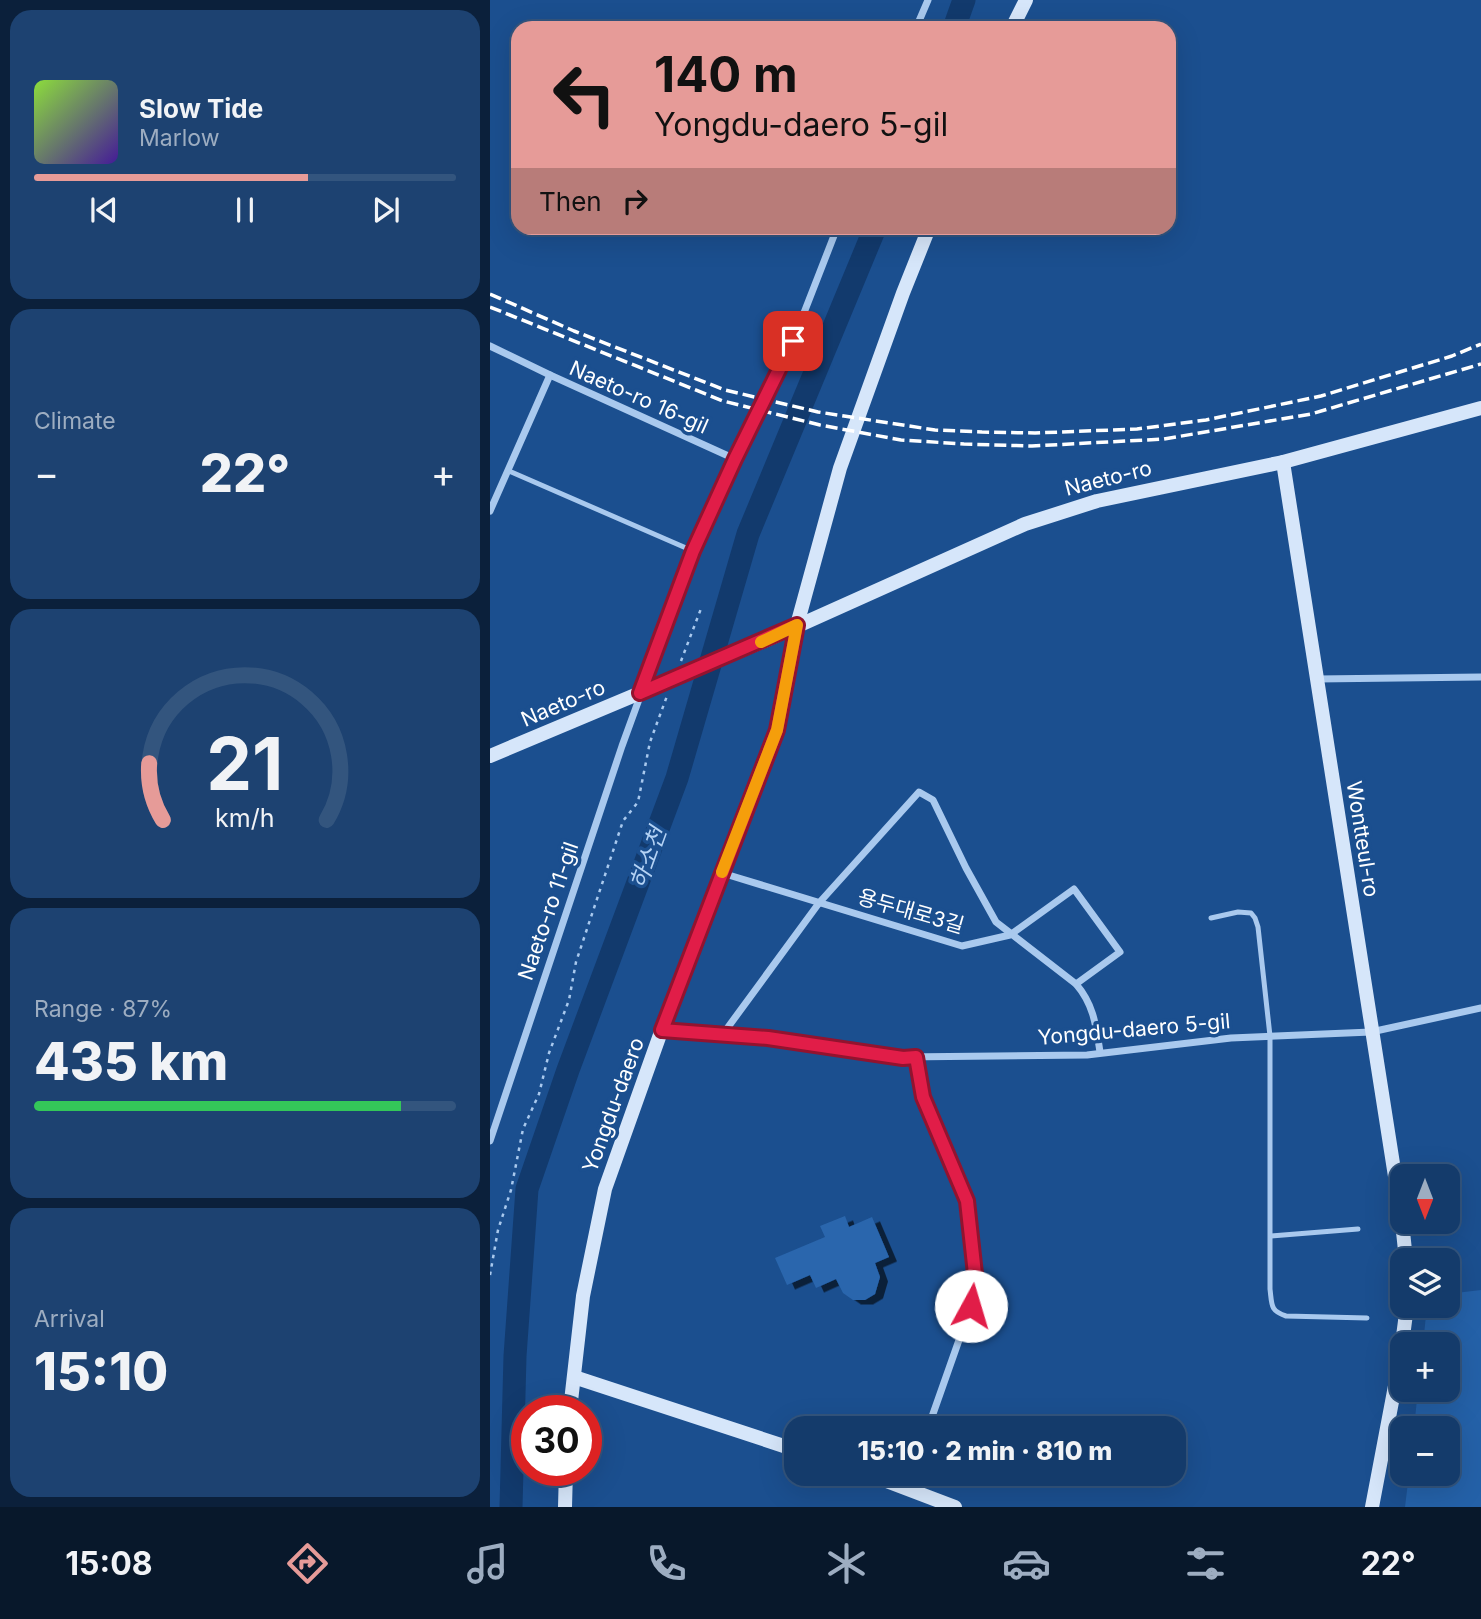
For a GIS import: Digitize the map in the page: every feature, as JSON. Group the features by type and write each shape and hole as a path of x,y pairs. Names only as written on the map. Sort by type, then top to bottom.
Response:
{"street":[{"path":"919,21 928,0"},
{"path":"1016,21 1026,0"},
{"name":"Naeto-ro 11-gil","path":"490,1141 693,551 793,341 834,235"},
{"name":"Yongdu-daero","path":"572,1395 583,1296 605,1189 662,1030 777,730 797,625 840,468 926,235"},
{"path":"490,346 550,375"},
{"name":"Naeto-ro 16-gil","path":"490,511 550,375 735,459"},
{"name":"Naeto-ro","path":"490,756 764,641 1026,524 1064,510 1179,482 1283,463 1481,408"},
{"name":"Wontteul-ro","path":"1283,463 1393,1164"},
{"path":"1317,679 1481,677"},
{"path":"723,1034 819,903 919,792 933,800 996,922 1076,984 1087,996 1094,1013 1100,1052"},
{"name":"용두대로3길","path":"722,873 962,946 1010,935 1074,889 1120,952 1076,984"},
{"name":"Yongdu-daero 5-gil","path":"662,1030 768,1038 903,1058 1087,1055 1270,1036 1371,1032 1481,1008"},
{"path":"916,1057 923,1097 967,1201 976,1283 971,1306 932,1416"},
{"path":"574,1377 784,1446"},
{"path":"1372,1507 1392,1402"},
{"path":"565,1507 566,1486"},
{"path":"919,1486 955,1507"}],"lane":[{"path":"509,471 693,551"},
{"path":"1211,918 1238,912 1251,913 1255,918 1270,1036 1272,1307 1276,1313 1286,1316 1367,1318"},
{"path":"1271,1236 1358,1229"}],"path":[{"path":"678,668 702,606"},
{"path":"490,1275 498,1230 511,1190 523,1129 539,1094 549,1053 569,1000 576,962 622,821 638,802 650,742 669,693"}],"shaded area":[{"path":"1481,1290 1481,1507 1405,1507 1408,1486 1460,1486 1460,1416 1415,1416 1417,1402 1460,1402 1460,1332 1424,1332 1426,1318 1460,1318 1460,1292"}],"building":[{"path":"845,1216 849,1227 872,1217 889,1257 875,1263 880,1277 875,1294 865,1300 853,1300 843,1293 836,1279 816,1288 810,1275 787,1285 775,1258 825,1237 820,1226"}],"waterway":[{"name":"하소천","path":"956,21 964,0"},
{"name":"하소천","path":"511,1507 515,1356 527,1189 568,1070 677,778 748,534 872,235"}],"railway":[{"path":"490,294 574,331 725,390 818,412 935,430 1035,433 1137,429 1206,420 1321,396 1452,356 1481,344"},
{"path":"490,307 723,401 820,425 901,440 964,444 1032,446 1164,439 1311,414 1481,364"}],"slow traffic":[{"path":"722,872 777,730 797,625 761,642"}],"route":[{"path":"793,341 693,551 640,693 797,625 777,730 662,1030 768,1038 903,1058 916,1057 923,1097 967,1201 976,1283 971,1306"}]}
